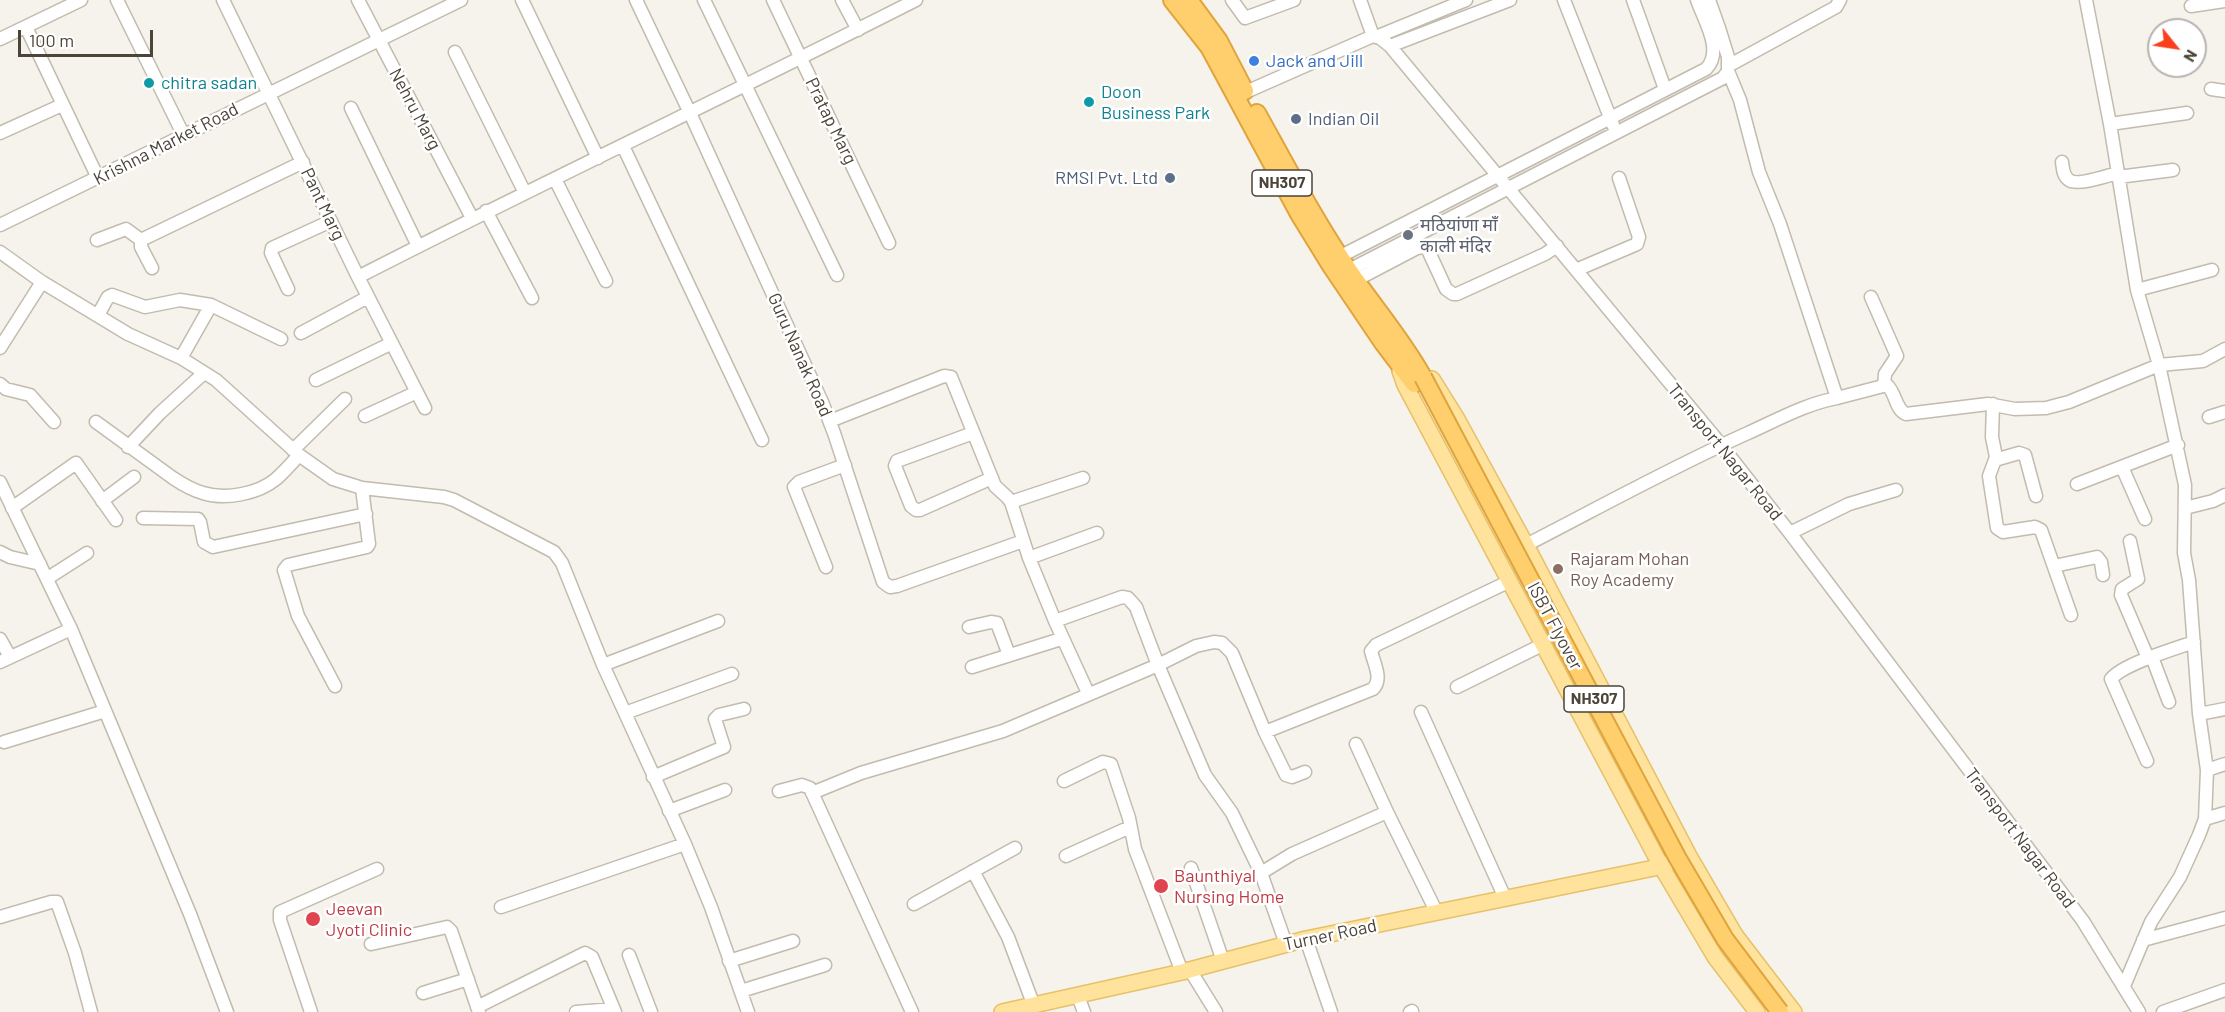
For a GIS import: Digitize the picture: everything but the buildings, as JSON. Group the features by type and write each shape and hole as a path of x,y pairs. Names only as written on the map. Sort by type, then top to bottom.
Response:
{"highway":[{"name":"NH307","path":"1173,0 1241,94 1405,360"},
{"name":"NH307","path":"1189,0 1219,41 1241,94 1307,228 1405,360"},
{"name":"ISBT Flyover","path":"1405,360 1418,380 1677,857 1725,939 1780,1012"},
{"name":"ISBT Flyover","path":"1418,380 1670,862 1717,946 1768,1012"}],"main road":[{"path":"1405,360 1427,372 1457,419 1526,545 1689,856 1735,935 1794,1012"},
{"path":"1405,360 1406,385 1661,866 1715,957 1757,1012"},
{"name":"Turner Road","path":"1002,1012 1186,971 1306,939 1661,866 1689,856"}],"street":[{"path":"0,39 81,0"},
{"path":"117,0 183,134"},
{"name":"Pant Marg","path":"223,0 368,297 425,408"},
{"name":"Nehru Marg","path":"358,0 472,218"},
{"name":"Krishna Market Road","path":"0,225 461,0"},
{"path":"522,0 598,158"},
{"name":"Guru Nanak Road","path":"636,0 830,421 883,582 890,587 1023,541"},
{"path":"704,0 837,275"},
{"name":"Pratap Marg","path":"773,0 889,243"},
{"path":"842,0 858,30"},
{"path":"1232,0 1245,18 1294,0"},
{"path":"1360,0 1374,36"},
{"path":"1241,94 1374,36 1466,0"},
{"path":"1390,46 1510,0"},
{"path":"1564,0 1611,117 1614,133"},
{"path":"1633,0 1665,89"},
{"path":"1348,269 1498,175 1706,69 1714,54 1713,42 1697,0"},
{"path":"1709,0 1719,28 1728,68 1740,100 1759,172 1780,224 1837,398"},
{"path":"1348,269 1723,78 1728,68 1836,7 1840,0"},
{"path":"2086,0 2138,290 2159,365 2185,485 2184,553 2199,714 2207,770 2205,819 2186,867 2157,911 2142,940 2124,986"},
{"path":"358,276 486,211 746,86 912,1"},
{"path":"2191,6 2225,1"},
{"path":"26,27 98,178"},
{"name":"Transport Nagar Road","path":"1374,36 1390,46 1498,175 1790,533 2083,921 2139,1012"},
{"path":"455,52 525,193"},
{"path":"1712,61 1728,68"},
{"path":"2211,89 2225,91"},
{"path":"0,133 62,105"},
{"path":"351,108 418,246"},
{"path":"2110,124 2187,113"},
{"path":"622,146 762,440"},
{"path":"141,240 303,162"},
{"path":"2062,162 2067,179 2075,183 2118,175 2173,170"},
{"path":"1576,270 1634,247 1639,241 1619,178"},
{"path":"555,179 606,280"},
{"path":"486,211 532,297"},
{"path":"288,289 271,253 272,248 331,221"},
{"path":"97,240 126,230 141,240"},
{"path":"1420,234 1446,290 1453,294 1545,254 1557,246"},
{"path":"141,240 141,247 152,267"},
{"path":"1348,269 1425,247"},
{"path":"0,252 42,282 128,334 182,358 216,380 296,452 333,479 362,488 454,500 549,548 562,563 603,665 685,844 711,907 748,1012"},
{"path":"2138,290 2212,270"},
{"path":"0,348 42,282"},
{"path":"98,315 108,297 112,296 145,307 180,300 210,305 281,339"},
{"path":"301,333 368,297"},
{"path":"1872,297 1897,357 1885,374 1884,386"},
{"path":"182,358 210,305"},
{"path":"316,380 392,343"},
{"path":"1526,545 1720,445 1822,401 1884,386 1890,387 1901,412 1906,414 1951,407 1994,404 2026,409 2058,405 2159,365 2203,361 2225,349"},
{"path":"128,447 160,413 204,373"},
{"path":"830,421 948,376 953,381 992,478 998,490 1011,502 1029,558 1061,639 1088,693"},
{"path":"0,384 6,389 30,395 54,422"},
{"path":"365,416 417,392"},
{"path":"96,422 128,447 186,486 201,493 217,495 246,493 271,483 345,399"},
{"path":"1994,404 1995,460 1989,476 1997,528 2003,532 2038,528 2043,534 2071,615"},
{"path":"2209,417 2225,412"},
{"path":"973,433 897,461 895,466 911,506 920,510 992,478"},
{"path":"2077,484 2178,445"},
{"path":"1995,460 2019,453 2025,455 2036,496"},
{"path":"12,508 76,463 116,520"},
{"path":"826,567 794,487 799,482 845,465"},
{"path":"2122,466 2145,519"},
{"path":"102,501 134,477"},
{"path":"1011,502 1083,478"},
{"path":"0,482 71,629 190,914 227,1012"},
{"path":"335,686 298,616 285,578 284,567 367,547 369,544 362,488"},
{"path":"1790,533 1849,504 1896,490"},
{"path":"2185,508 2213,501 2225,495"},
{"path":"143,518 198,519 204,542 213,547 366,514"},
{"path":"1029,558 1097,533"},
{"path":"2130,541 2138,579 2122,589 2121,595 2169,702"},
{"path":"0,552 40,564"},
{"path":"48,578 87,553"},
{"path":"2054,567 2097,557 2101,562 2103,575"},
{"path":"1265,732 1373,689 1378,682 1378,677 1371,651 1376,645 1510,581"},
{"path":"1055,621 1122,597 1128,598 1136,607 1205,775 1232,813 1261,873 1287,944"},
{"path":"603,665 718,621"},
{"path":"969,627 991,622 997,623 1009,656"},
{"path":"0,639 5,659 71,629"},
{"path":"972,667 1061,639"},
{"path":"812,793 861,773 1003,731 1158,665 1196,646 1214,642 1222,643 1232,653 1286,775 1292,777 1305,772"},
{"path":"2147,761 2111,679 2118,672 2194,642"},
{"path":"1457,687 1544,644"},
{"path":"625,713 732,674"},
{"path":"653,777 723,748 715,719 719,715 744,709"},
{"path":"2199,714 2225,709"},
{"path":"4,742 105,711"},
{"path":"1421,712 1505,898"},
{"path":"1356,744 1437,912"},
{"path":"1064,781 1103,762 1109,762 1145,879 1186,971 1216,1012"},
{"path":"2207,770 2225,764"},
{"path":"779,791 802,785 808,786 912,1012"},
{"path":"669,811 724,790"},
{"path":"1261,873 1292,854 1387,812"},
{"path":"2205,819 2225,813"},
{"path":"1066,856 1130,827"},
{"path":"501,908 685,844"},
{"path":"914,904 1015,848"},
{"path":"1191,868 1223,961"},
{"path":"311,1012 280,920 280,912 282,909 377,869"},
{"path":"973,871 1008,937 1034,1006"},
{"path":"0,917 57,902 75,953 91,1012"},
{"path":"2142,940 2225,918"},
{"path":"371,944 446,926 451,931 478,1009 585,953 592,957 614,1010 576,1012"},
{"path":"1306,939 1331,1012"},
{"path":"729,961 793,941"},
{"path":"629,955 651,1012"},
{"path":"741,991 825,965"},
{"path":"423,993 468,979"},
{"path":"2163,1012 2225,990"},
{"path":"1078,996 1084,1012"}],"place":[{"name":"Jack and Jill","path":"1254,61"},
{"name":"chitra sadan","path":"149,83"},
{"name":"Doon Business Park","path":"1089,102"},
{"name":"Indian Oil","path":"1296,119"},
{"name":"RMSI Pvt. Ltd","path":"1170,178"},
{"name":"मठियांणा माँ काली मंदिर","path":"1408,235"},
{"name":"Rajaram Mohan Roy Academy","path":"1558,569"},
{"name":"Baunthiyal Nursing Home","path":"1161,886"},
{"name":"Jeevan Jyoti Clinic","path":"313,919"}]}
